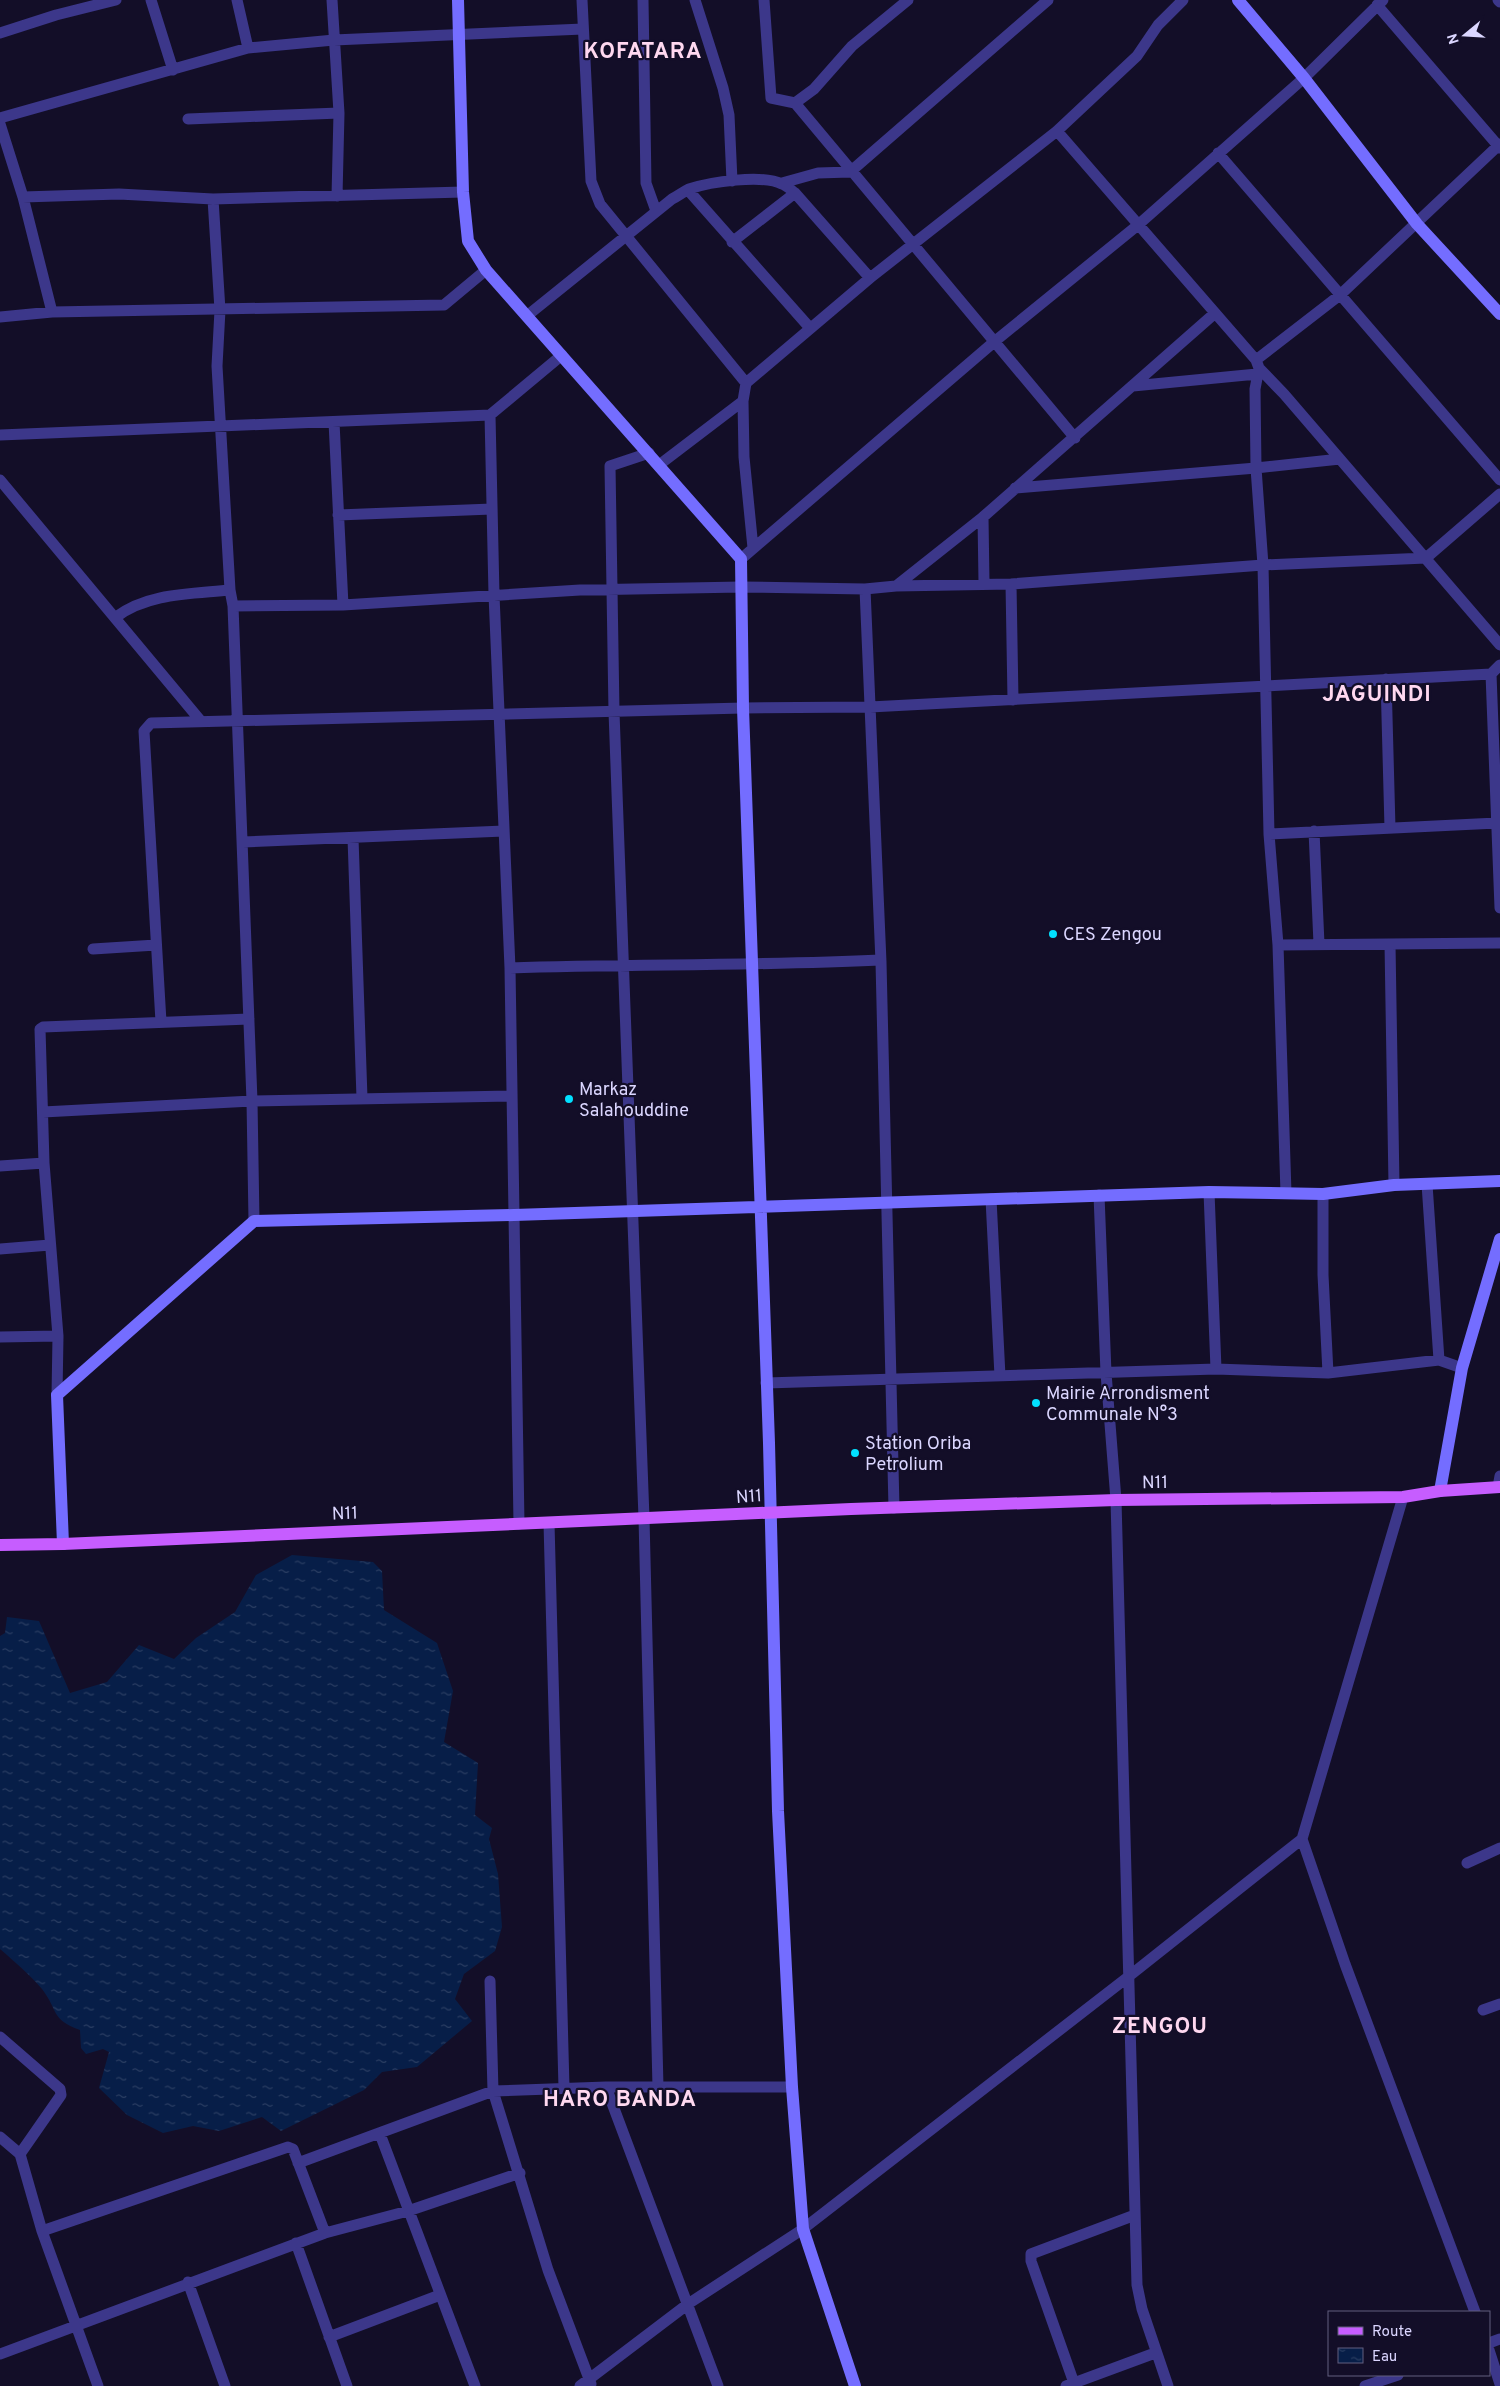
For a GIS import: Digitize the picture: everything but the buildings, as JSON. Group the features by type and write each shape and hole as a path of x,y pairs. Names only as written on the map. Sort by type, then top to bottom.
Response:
{"main road":[{"name":"N11","path":"0,1545 63,1544 769,1512 1116,1500 1403,1497 1499,1483"}],"street":[{"path":"0,33 56,15 116,0"},
{"path":"152,0 173,70"},
{"path":"332,0 339,113 337,196"},
{"path":"458,0 463,192 468,241 486,270 528,315 741,559 743,708 753,965 778,1811 792,2087 804,2229 839,2345 855,2386"},
{"path":"582,0 591,181 600,204 746,383"},
{"path":"643,0 646,183 656,211"},
{"path":"695,0 723,88 729,115 732,181"},
{"path":"764,0 770,97 795,103 850,172 1075,438"},
{"path":"795,103 814,89 852,46 908,0"},
{"path":"782,184 818,173 850,172 1048,0"},
{"path":"753,548 744,457 743,401 746,383 870,278 1057,131 1137,56 1158,25 1183,0"},
{"path":"1238,0 1304,78 1417,224 1500,314"},
{"path":"238,2 248,48"},
{"path":"741,559 994,342 1138,225 1304,78 1380,2 1499,146 1417,224 1257,367 1133,386"},
{"path":"0,118 248,48 334,40 583,29"},
{"path":"188,119 339,113"},
{"path":"0,124 22,197 52,312"},
{"path":"1057,131 1257,367 1340,459 1500,645"},
{"path":"1218,153 1500,480"},
{"path":"528,315 627,237 656,211 688,190 707,184 732,181 764,180 782,184 795,193 870,278"},
{"path":"688,190 810,328"},
{"path":"22,197 119,194 213,199 463,192"},
{"path":"732,242 795,193"},
{"path":"213,199 220,310 217,366 219,425 230,590 234,606 239,720 252,1101 254,1221"},
{"path":"0,317 52,312 444,305 486,270"},
{"path":"896,586 1075,438 1214,314"},
{"path":"0,435 219,425 490,416 562,355"},
{"path":"1257,367 1256,468 1263,565 1270,834 1278,945 1286,1193"},
{"path":"659,465 743,401"},
{"path":"490,416 494,595 510,968 519,1524"},
{"path":"334,422 343,605"},
{"path":"649,453 610,466 614,712 630,1210 644,1518 658,2087"},
{"path":"1015,488 1340,459"},
{"path":"0,480 200,720"},
{"path":"234,606 343,605 580,590 741,587 865,589 896,586 1011,584 1263,565 1426,558 1500,494"},
{"path":"338,515 492,510"},
{"path":"983,516 984,583"},
{"path":"1011,584 1013,700"},
{"path":"865,589 881,962 894,1508"},
{"path":"116,617 127,609 173,595 230,590"},
{"path":"161,1022 144,731 151,723 200,720 870,707 1267,684 1491,674 1500,665"},
{"path":"1491,674 1500,908"},
{"path":"1386,679 1390,828"},
{"path":"1270,834 1497,823"},
{"path":"243,842 504,831"},
{"path":"1314,831 1319,944"},
{"path":"353,838 362,1098"},
{"path":"1278,945 1500,943"},
{"path":"1390,944 1394,1185"},
{"path":"93,949 156,945"},
{"path":"510,968 622,964 753,965 880,960"},
{"path":"63,1544 57,1395 58,1336 44,1163 40,1029 43,1027 249,1019"},
{"path":"43,1112 252,1101 511,1096"},
{"path":"0,1166 44,1163"},
{"path":"57,1395 254,1221 514,1215 1209,1192 1323,1194 1394,1185 1500,1181"},
{"path":"1427,1184 1439,1360"},
{"path":"1209,1192 1216,1369"},
{"path":"1323,1194 1323,1275 1328,1373"},
{"path":"1099,1195 1106,1373 1116,1500 1128,1977 1139,2297 1155,2353 1168,2386"},
{"path":"991,1200 1000,1376"},
{"path":"1440,1491 1462,1368 1500,1238"},
{"path":"0,1249 50,1245"},
{"path":"0,1336 58,1336"},
{"path":"766,1383 1216,1369 1328,1373 1439,1360 1462,1368"},
{"path":"490,1981 493,2092 520,2173 548,2270 587,2384 688,2304 804,2229 1302,1839 1403,1497"},
{"path":"549,1523 564,2088"},
{"path":"1302,1839 1345,1964 1475,2311"},
{"path":"1467,1862 1500,1848"},
{"path":"1483,2010 1500,2004"},
{"path":"0,2036 60,2089 61,2095 20,2154"},
{"path":"298,2163 493,2092 606,2087 792,2087"},
{"path":"606,2087 718,2386"},
{"path":"380,2134 475,2386"},
{"path":"0,2137 20,2154 42,2231 98,2386"},
{"path":"42,2231 284,2147 293,2149 325,2233"},
{"path":"0,2354 77,2327 188,2282 296,2243 325,2233 408,2211 520,2173"},
{"path":"1135,2215 1031,2254 1031,2260 1070,2385 1155,2353"},
{"path":"296,2243 347,2386"},
{"path":"188,2282 226,2386"},
{"path":"329,2337 440,2295"},
{"path":"1490,2353 1500,2384"},
{"path":"1365,2386 1395,2376"}],"water":[{"path":"292,1555 373,1562 382,1571 384,1610 437,1643 453,1691 444,1742 478,1763 475,1815 492,1828 489,1839 498,1874 502,1927 495,1951 464,1974 455,1999 472,2021 417,2067 382,2072 364,2090 281,2131 262,2117 219,2131 193,2126 163,2133 127,2115 99,2088 109,2052 103,2049 86,2054 81,2048 80,2030 59,2018 42,1989 0,1949 0,1636 5,1633 7,1617 39,1621 70,1693 107,1682 139,1645 174,1659 196,1638 235,1612 256,1575"}],"place":[{"name":"CES Zengou","path":"1053,934"},
{"name":"Markaz Salahouddine","path":"569,1099"},
{"name":"Mairie Arrondisment Communale N°3","path":"1036,1403"},
{"name":"Station Oriba Petrolium","path":"855,1453"}],"district":[{"name":"KOFATARA","path":"643,50"},
{"name":"JAGUINDI","path":"1377,693"},
{"name":"ZENGOU","path":"1160,2025"},
{"name":"HARO BANDA","path":"620,2098"}]}
